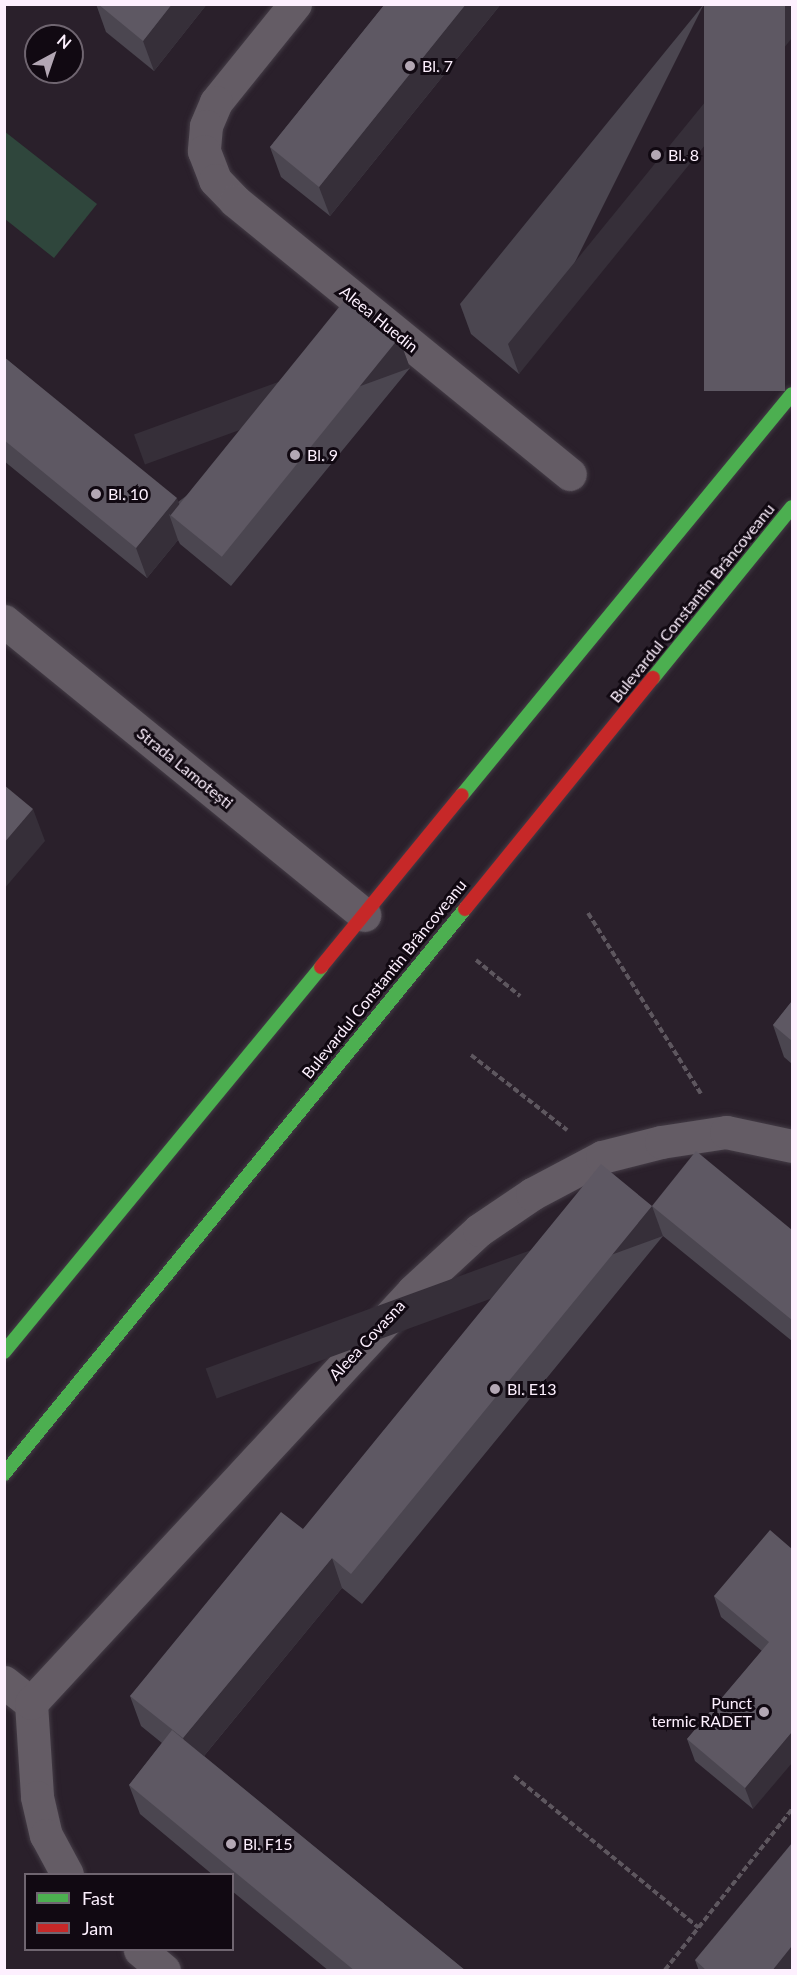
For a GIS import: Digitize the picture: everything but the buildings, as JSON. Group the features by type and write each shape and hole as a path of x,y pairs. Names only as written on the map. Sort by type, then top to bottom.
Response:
{"main road":[{"path":"4,1352 792,394"},
{"name":"Bulevardul Constantin Brâncoveanu","path":"4,1474 442,933 792,507"}],"street":[{"name":"Aleea Huedin","path":"295,4 216,102 206,126 204,151 215,180 235,201 570,474"},
{"name":"Strada Lamotești","path":"4,621 364,915"},
{"name":"Aleea Covasna","path":"31,1703 413,1292 478,1230 532,1194 602,1157 661,1142 726,1132 792,1146"},
{"path":"4,1682 31,1703 38,1797 46,1835 66,1873"},
{"path":"141,1951 164,1971"}],"path":[{"path":"588,913 726,1132"},
{"path":"442,933 520,996"},
{"path":"471,1055 602,1157"},
{"path":"514,1776 699,1928"},
{"path":"665,1971 792,1809"}],"green space":[{"path":"4,131 97,204 54,258 5,219"}],"traffic: fast":[{"path":"462,795 792,394"},
{"path":"653,678 792,507"},
{"path":"4,1474 465,909"},
{"path":"4,1352 321,967"}],"traffic: jam":[{"path":"465,909 653,678"},
{"path":"321,967 462,795"}],"place":[{"name":"Bl. 7","path":"410,66"},
{"name":"Bl. 8","path":"656,155"},
{"name":"Bl. 9","path":"295,455"},
{"name":"Bl. 10","path":"96,494"},
{"name":"Bl. E13","path":"495,1389"},
{"name":"Punct termic RADET","path":"764,1712"},
{"name":"Bl. F15","path":"231,1844"}]}
